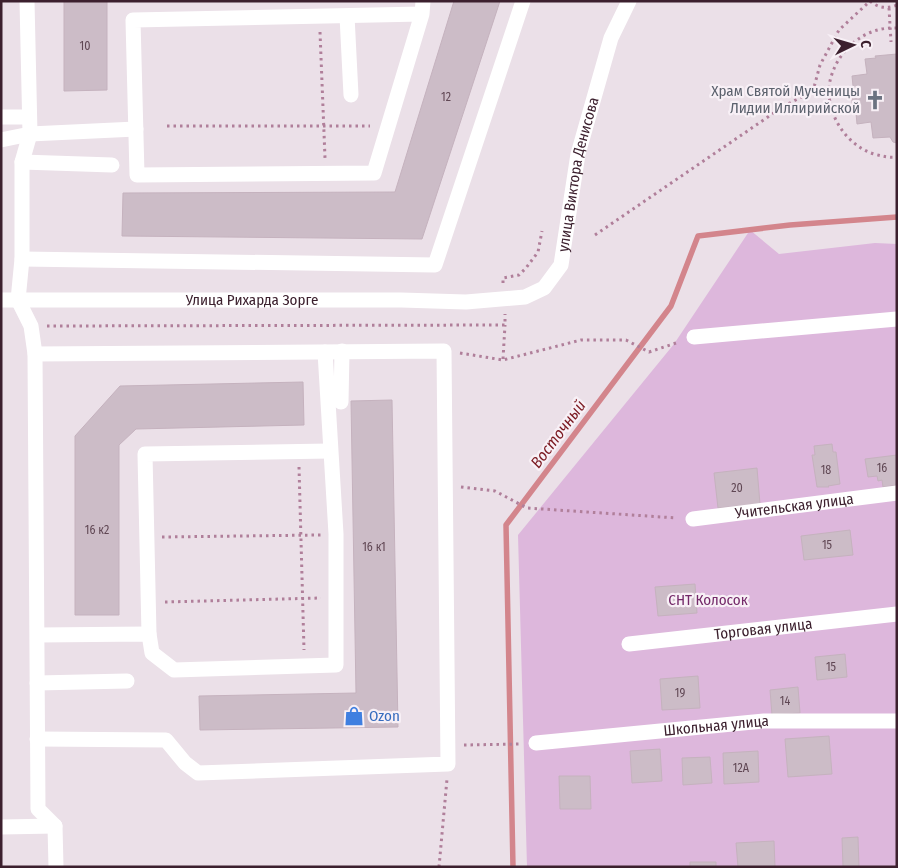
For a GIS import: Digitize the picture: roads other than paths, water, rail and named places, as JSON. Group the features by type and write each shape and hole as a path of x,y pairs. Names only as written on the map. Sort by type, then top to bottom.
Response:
{"street":[{"path":"27,1 30,134 22,162 22,259 18,300 31,326 35,354 38,809 54,826 56,867"},
{"path":"22,259 435,264 522,1"},
{"name":"улица Виктора Денисова","path":"486,300 525,297 544,288 561,265 578,154 611,38 629,1"},
{"path":"422,8 374,173 137,175 133,20 347,16 422,8"},
{"path":"347,16 351,95"},
{"path":"1,117 29,117"},
{"path":"1,140 30,134 136,129"},
{"path":"22,162 112,165"},
{"path":"1,300 18,300"},
{"name":"Улица Рихарда Зорге","path":"18,300 401,300 466,302 486,300"},
{"path":"694,337 897,319"},
{"path":"35,354 444,351 448,764 198,773 185,763 166,740 38,739"},
{"path":"325,352 336,534 336,665 174,670 152,653 149,634 145,454 330,451"},
{"path":"341,402 342,352"},
{"name":"Учительская улица","path":"693,520 897,493"},
{"name":"Торговая улица","path":"629,644 897,614"},
{"path":"38,635 149,634"},
{"path":"38,683 127,681"},
{"name":"Школьная улица","path":"536,744 764,721 897,721"},
{"path":"1,827 54,826"}],"waterway":[{"name":"Восточный","path":"513,867 506,525 671,306 698,236 790,225 897,217"}],"place":[{"name":"Храм Святой Мученицы Лидии Иллирийской","path":"875,100"},
{"name":"Ozon","path":"354,716"}],"park label":[{"name":"СНТ Колосок","path":"708,600"}]}
